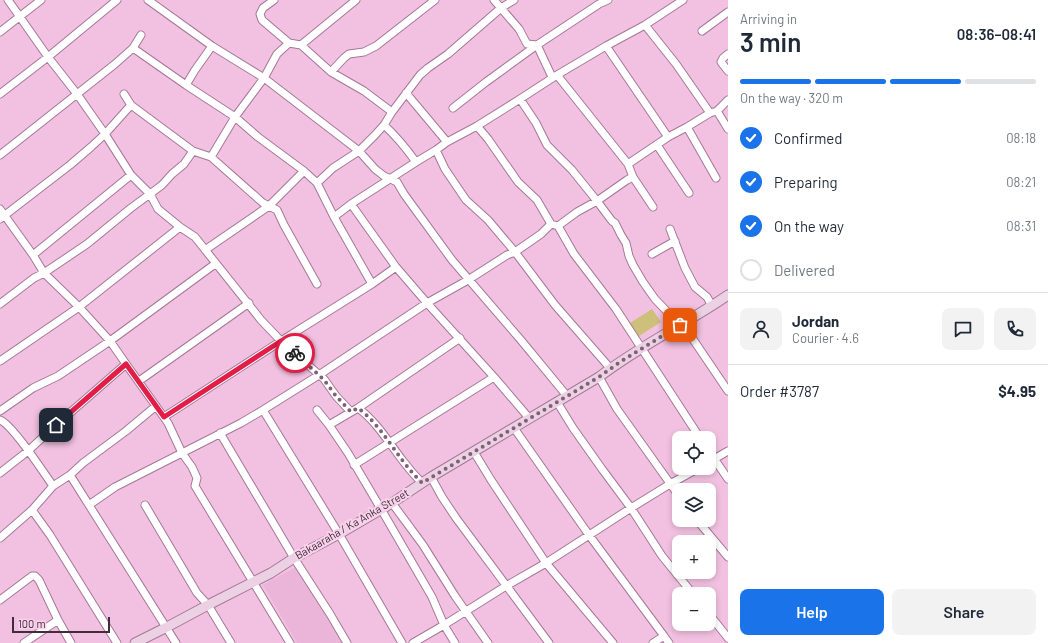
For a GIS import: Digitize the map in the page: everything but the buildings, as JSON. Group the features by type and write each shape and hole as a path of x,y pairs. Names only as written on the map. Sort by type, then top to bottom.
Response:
{"street":[{"path":"8,0 48,57 77,94 131,175 150,194 158,209 195,237 261,320 281,341 324,380 351,412"},
{"path":"0,32 41,0"},
{"path":"0,94 48,57 117,0"},
{"path":"148,0 212,46 264,78 359,151 384,176 397,182 452,260 520,339 566,396"},
{"path":"274,0 263,8 260,14 262,20 289,43 301,45 331,72 364,91 392,112"},
{"path":"301,45 356,0"},
{"path":"331,72 349,54 364,52 376,46 435,0"},
{"path":"494,0 519,29 527,44 537,45"},
{"path":"317,183 333,168 359,151 384,125 420,75 448,54 501,8 514,0"},
{"path":"453,108 486,82 598,2 608,0"},
{"path":"334,217 390,178 447,142 477,126 555,76 645,25 684,0"},
{"path":"702,30 728,12"},
{"path":"645,25 728,129"},
{"path":"0,155 133,48 141,35"},
{"path":"211,157 235,117 264,78 278,54 289,43"},
{"path":"537,45 555,76 628,164 634,177 653,207"},
{"path":"186,86 212,46"},
{"path":"606,46 668,137"},
{"path":"133,48 186,86 235,117 317,183 334,217 372,284"},
{"path":"728,54 721,62 728,71"},
{"path":"124,94 131,105 193,151 211,157 263,203 277,210 317,284"},
{"path":"406,94 447,142"},
{"path":"520,99 536,123 547,144 572,170 615,223 626,243 633,265 655,299 681,324 728,391"},
{"path":"628,164 668,137 713,112 728,100"},
{"path":"2,217 70,165 105,134 131,105"},
{"path":"384,125 397,138 416,162"},
{"path":"477,126 518,182 536,200 555,225 574,254 616,309 695,431"},
{"path":"687,127 716,178"},
{"path":"657,144 688,193"},
{"path":"436,150 445,169 466,200 488,220 515,252 555,305 610,368"},
{"path":"0,304 34,278 87,244 162,185 184,164 193,151"},
{"path":"205,250 269,206 304,171"},
{"path":"33,255 131,175"},
{"path":"89,505 115,487 241,423 263,410 319,375 427,303 468,280 507,255 515,252 555,225 597,201 627,180 634,177"},
{"path":"351,204 396,267 529,418"},
{"path":"0,209 2,217 33,255 44,273 79,307 110,341 164,417 197,478 195,486 290,643"},
{"path":"0,361 79,307 180,227"},
{"path":"670,229 685,268 695,287 707,297 712,306"},
{"path":"652,254 675,241"},
{"path":"0,411 33,388 58,376 110,341 215,264"},
{"path":"164,417 372,284 396,267"},
{"name":"Bakaaraha / Ka Anka Street","path":"135,643 253,583 294,558 339,534 392,503 431,477 599,377 641,348 712,306 727,300"},
{"path":"139,381 249,304"},
{"path":"329,425 358,408 460,338"},
{"path":"0,473 28,451 126,364"},
{"path":"354,465 494,377"},
{"path":"599,377 617,409 672,487"},
{"path":"557,402 573,428 631,508 662,556 687,587"},
{"path":"0,538 32,510 53,486 70,475 156,406"},
{"path":"358,408 367,414 422,483"},
{"path":"263,410 339,534 402,643"},
{"path":"317,410 348,453 432,597 444,625 455,643"},
{"path":"0,420 11,428 53,486"},
{"path":"514,428 589,535 669,643"},
{"path":"220,433 294,558 348,643"},
{"path":"716,458 728,451"},
{"path":"474,452 546,563 613,643"},
{"path":"716,466 728,479"},
{"path":"70,475 176,643"},
{"path":"413,643 546,563 631,508 686,475"},
{"path":"431,477 456,518 549,643"},
{"path":"392,503 423,545 488,643"},
{"path":"145,505 198,593 208,605 231,643"},
{"path":"32,510 50,535 117,643"},
{"path":"703,527 728,558"},
{"path":"0,600 32,576 35,576 39,580 71,643"},
{"path":"24,643 58,620"},
{"path":"716,623 728,638"},
{"path":"653,643 664,636"}],"shaded area":[{"path":"652,309 661,322 639,336 630,323"},
{"path":"298,566 345,643 297,643 263,585"}],"way so far":[{"path":"295,353 324,380 351,412 358,408 367,414 422,483 599,377 641,348 680,325"}],"route":[{"path":"56,425 126,364 164,417 281,341 295,353"}]}
